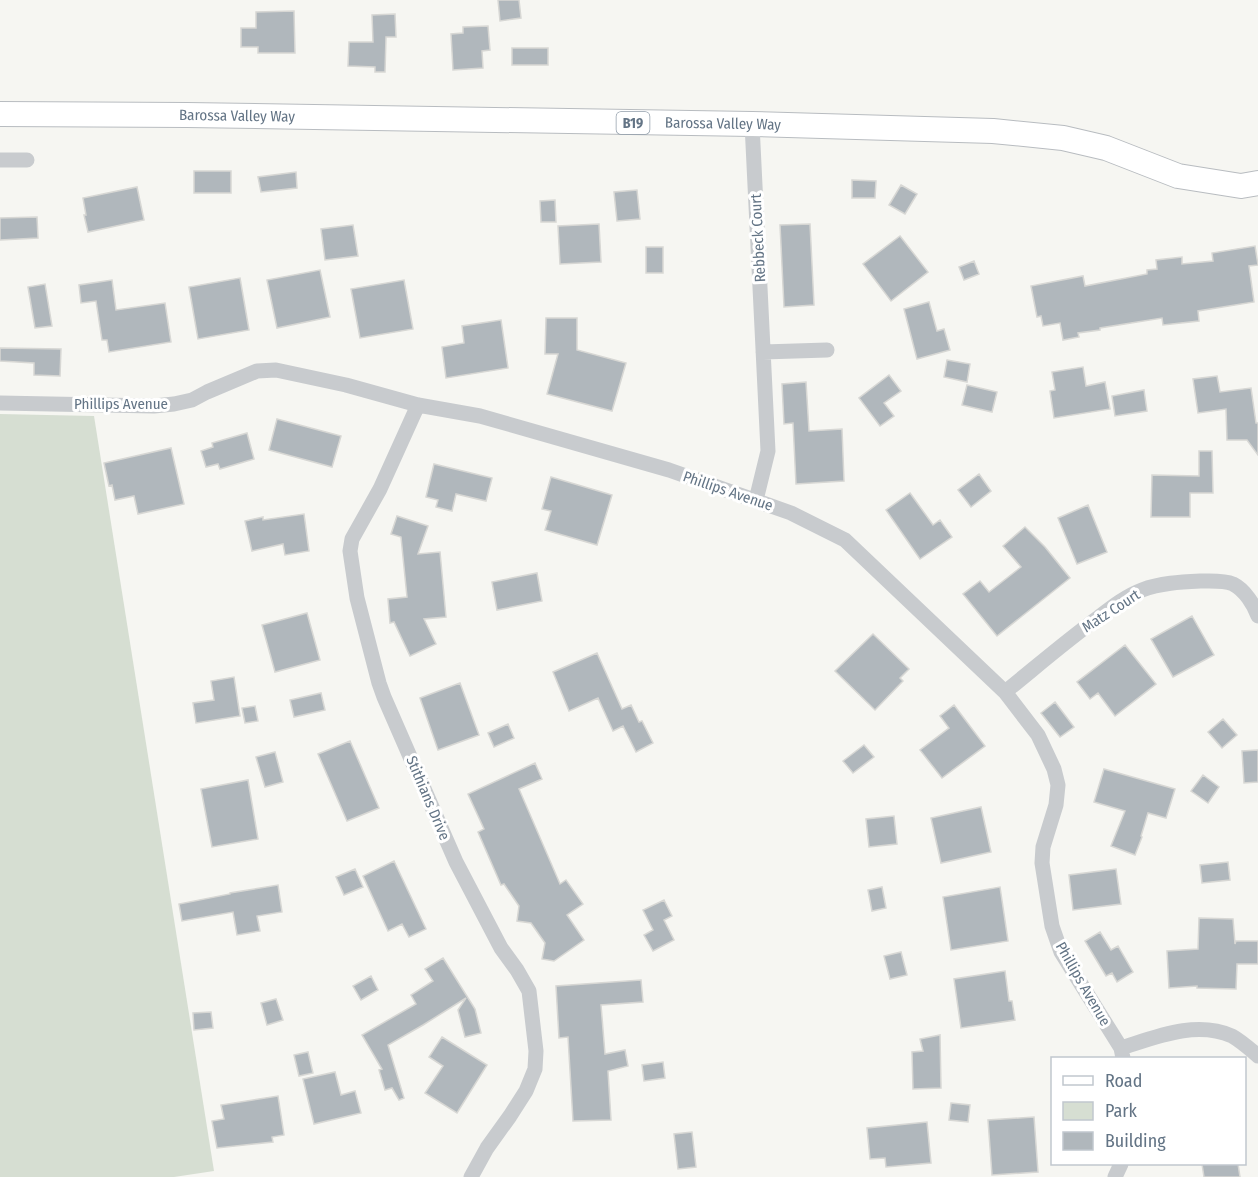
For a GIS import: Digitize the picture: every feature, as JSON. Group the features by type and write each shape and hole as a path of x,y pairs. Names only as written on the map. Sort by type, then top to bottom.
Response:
{"main road":[{"name":"Barossa Valley Way","path":"0,114 752,124 993,131 1063,138 1106,148 1179,176 1241,186 1258,183"}],"street":[{"name":"Rebbeck Court","path":"752,124 768,451 756,500"},
{"path":"0,160 27,160"},
{"path":"763,352 827,350"},
{"name":"Phillips Avenue","path":"0,403 154,406 174,404 192,400 257,371 276,370 346,385 418,405 480,416 669,470 791,513 846,540 1005,692 1038,735 1054,769 1058,785 1056,805 1043,847 1041,863 1052,926 1061,952 1122,1054"},
{"name":"Stithians Drive","path":"418,405 380,489 352,539 350,551 357,598 384,697 456,862 501,948 529,991 536,1051 535,1069 526,1091 487,1148 471,1177"},
{"name":"Matz Court","path":"1005,692 1076,633 1140,590 1175,582 1218,581 1233,584 1254,606 1258,616"},
{"path":"1122,1054 1155,1037 1198,1029 1233,1037 1258,1056"}],"green space":[{"path":"0,414 94,416 214,1171 174,1177 0,1177"}],"building":[{"path":"498,0 519,0 521,18 500,21"},
{"path":"294,11 295,53 258,53 258,47 241,47 241,28 256,28 256,12"},
{"path":"395,14 396,37 386,37 385,72 375,72 375,67 348,66 349,42 373,42 372,15"},
{"path":"488,26 490,50 482,51 483,68 453,70 451,34 463,33 463,27"},
{"path":"512,48 548,48 548,65 512,65"},
{"path":"194,171 231,171 231,193 194,193"},
{"path":"296,172 297,188 261,192 258,177"},
{"path":"852,180 876,181 875,198 852,198"},
{"path":"901,185 917,194 905,214 889,205"},
{"path":"137,187 144,220 88,232 83,198"},
{"path":"637,190 640,219 617,221 614,192"},
{"path":"555,200 556,222 541,222 540,201"},
{"path":"37,217 38,238 0,240 0,218"},
{"path":"599,224 601,262 560,264 558,226"},
{"path":"810,224 814,305 784,307 780,225"},
{"path":"353,225 358,256 325,260 321,229"},
{"path":"900,236 928,272 891,301 863,264"},
{"path":"1255,246 1258,265 1249,266 1254,302 1198,311 1199,321 1163,325 1162,318 1100,328 1100,330 1078,333 1079,337 1063,340 1060,323 1043,326 1041,316 1037,317 1031,286 1083,276 1085,286 1147,274 1147,270 1157,269 1156,260 1182,257 1182,264 1213,261 1212,253"},
{"path":"646,247 663,247 663,273 646,273"},
{"path":"974,261 979,274 964,280 959,267"},
{"path":"320,270 330,317 277,328 267,280"},
{"path":"240,278 249,330 198,339 189,287"},
{"path":"112,280 116,310 165,303 171,342 109,352 107,340 102,340 96,301 81,303 79,285"},
{"path":"404,280 413,329 360,338 351,289"},
{"path":"45,284 52,326 35,328 28,287"},
{"path":"929,302 937,331 944,329 950,350 917,359 904,309"},
{"path":"546,318 577,318 577,350 626,363 612,411 547,394 558,354 545,354"},
{"path":"501,320 508,368 446,378 442,347 464,343 462,326"},
{"path":"0,348 61,349 60,376 34,375 34,363 0,361"},
{"path":"947,360 970,364 967,382 944,377"},
{"path":"1083,367 1086,386 1105,382 1110,409 1054,418 1050,391 1055,390 1052,372"},
{"path":"889,375 901,391 884,403 894,416 880,426 859,398"},
{"path":"1217,376 1220,392 1251,388 1256,423 1258,423 1258,455 1247,440 1227,440 1226,409 1198,413 1193,379"},
{"path":"806,382 809,431 842,429 844,481 796,484 793,423 784,424 782,384"},
{"path":"967,385 997,392 992,412 962,405"},
{"path":"1144,390 1147,411 1115,416 1112,396"},
{"path":"277,419 341,436 332,467 269,450"},
{"path":"247,433 254,459 220,469 218,464 206,467 201,451 213,447 212,443"},
{"path":"171,448 184,504 138,514 134,496 115,500 104,463"},
{"path":"1199,451 1212,451 1213,493 1190,493 1190,517 1151,517 1152,475 1199,476"},
{"path":"434,464 492,478 486,501 456,494 452,511 436,507 438,500 426,497"},
{"path":"979,474 991,491 971,507 958,490"},
{"path":"551,477 612,495 597,545 545,530 551,511 542,509"},
{"path":"910,493 933,525 940,520 952,537 920,559 886,510"},
{"path":"1088,505 1107,552 1077,564 1058,518"},
{"path":"304,514 309,551 285,555 283,544 252,551 245,521 263,517 263,520"},
{"path":"397,516 428,526 418,554 440,552 446,617 424,619 436,644 410,656 394,622 390,623 388,599 407,597 401,537 391,534"},
{"path":"1025,527 1070,578 997,636 963,594 980,581 989,592 1021,567 1003,546"},
{"path":"537,573 542,601 497,610 492,582"},
{"path":"307,613 320,660 275,672 262,625"},
{"path":"1192,616 1214,655 1173,677 1151,639"},
{"path":"873,634 909,669 900,678 903,681 875,710 835,671"},
{"path":"1125,645 1156,684 1115,716 1098,693 1090,699 1077,682"},
{"path":"597,653 622,709 631,705 653,743 636,752 623,726 613,731 598,698 569,711 553,672"},
{"path":"234,677 240,716 196,723 193,703 214,700 211,681"},
{"path":"460,683 479,735 438,750 420,698"},
{"path":"321,693 325,710 294,717 290,700"},
{"path":"1055,702 1074,727 1060,737 1041,713"},
{"path":"954,705 985,746 942,778 920,750 949,728 940,716"},
{"path":"255,706 258,721 245,723 242,708"},
{"path":"1223,719 1237,735 1222,748 1208,732"},
{"path":"508,724 514,738 494,747 488,733"},
{"path":"350,741 379,808 347,821 318,754"},
{"path":"864,745 874,757 853,773 843,761"},
{"path":"1258,750 1258,782 1244,783 1242,751"},
{"path":"275,752 283,782 265,787 256,757"},
{"path":"535,763 542,779 519,789 560,884 566,880 583,904 567,915 584,940 554,961 542,959 545,943 531,923 517,921 519,906 504,884 501,885 478,832 484,829 468,794"},
{"path":"1104,769 1175,789 1166,818 1148,813 1135,855 1111,846 1125,811 1094,802"},
{"path":"1203,775 1219,787 1208,803 1191,791"},
{"path":"248,780 258,839 212,847 201,789"},
{"path":"981,807 991,852 941,863 931,818"},
{"path":"894,816 897,844 869,847 866,819"},
{"path":"394,861 426,929 409,937 402,924 388,931 363,876"},
{"path":"1228,862 1230,880 1202,883 1200,865"},
{"path":"355,869 363,887 344,895 336,877"},
{"path":"1116,869 1121,904 1073,910 1069,875"},
{"path":"278,885 282,912 257,916 260,931 237,935 233,912 182,921 179,904"},
{"path":"882,887 886,908 872,911 868,890"},
{"path":"1000,887 1008,941 951,950 943,897"},
{"path":"664,900 672,916 664,920 674,940 653,951 644,935 653,930 643,910"},
{"path":"1199,918 1233,919 1235,944 1236,941 1258,941 1258,964 1237,964 1236,989 1197,988 1197,986 1169,988 1167,951 1198,949"},
{"path":"1100,932 1111,950 1118,946 1133,972 1117,982 1112,973 1106,976 1085,941"},
{"path":"901,952 907,975 890,979 884,956"},
{"path":"443,958 475,1009 481,1033 465,1037 458,1010 466,998 388,1045 404,1098 399,1100 392,1088 385,1090 379,1070 382,1069 362,1035 416,1004 411,995 433,981 425,969"},
{"path":"1005,971 1009,1001 1012,1001 1015,1020 961,1028 954,979"},
{"path":"371,976 378,990 361,1000 353,986"},
{"path":"641,980 643,1002 601,1005 605,1054 625,1050 628,1066 608,1071 611,1120 573,1121 568,1037 559,1038 556,986"},
{"path":"276,999 283,1020 267,1025 261,1003"},
{"path":"211,1012 213,1028 194,1030 193,1013"},
{"path":"940,1035 941,1088 913,1089 912,1052 923,1051 920,1039"},
{"path":"442,1037 487,1065 457,1113 425,1093 443,1066 429,1057"},
{"path":"308,1052 313,1073 299,1076 294,1055"},
{"path":"663,1062 665,1078 644,1081 642,1065"},
{"path":"335,1072 341,1095 355,1091 361,1113 314,1124 303,1079"},
{"path":"278,1096 284,1135 272,1137 273,1142 217,1148 212,1121 224,1119 221,1105"},
{"path":"951,1103 970,1105 968,1122 949,1120"},
{"path":"1034,1117 1038,1172 992,1175 988,1120"},
{"path":"927,1122 931,1163 886,1167 885,1158 870,1159 867,1128"},
{"path":"692,1132 696,1167 678,1169 674,1134"},
{"path":"1202,1165 1238,1165 1240,1177 1204,1177"}]}
